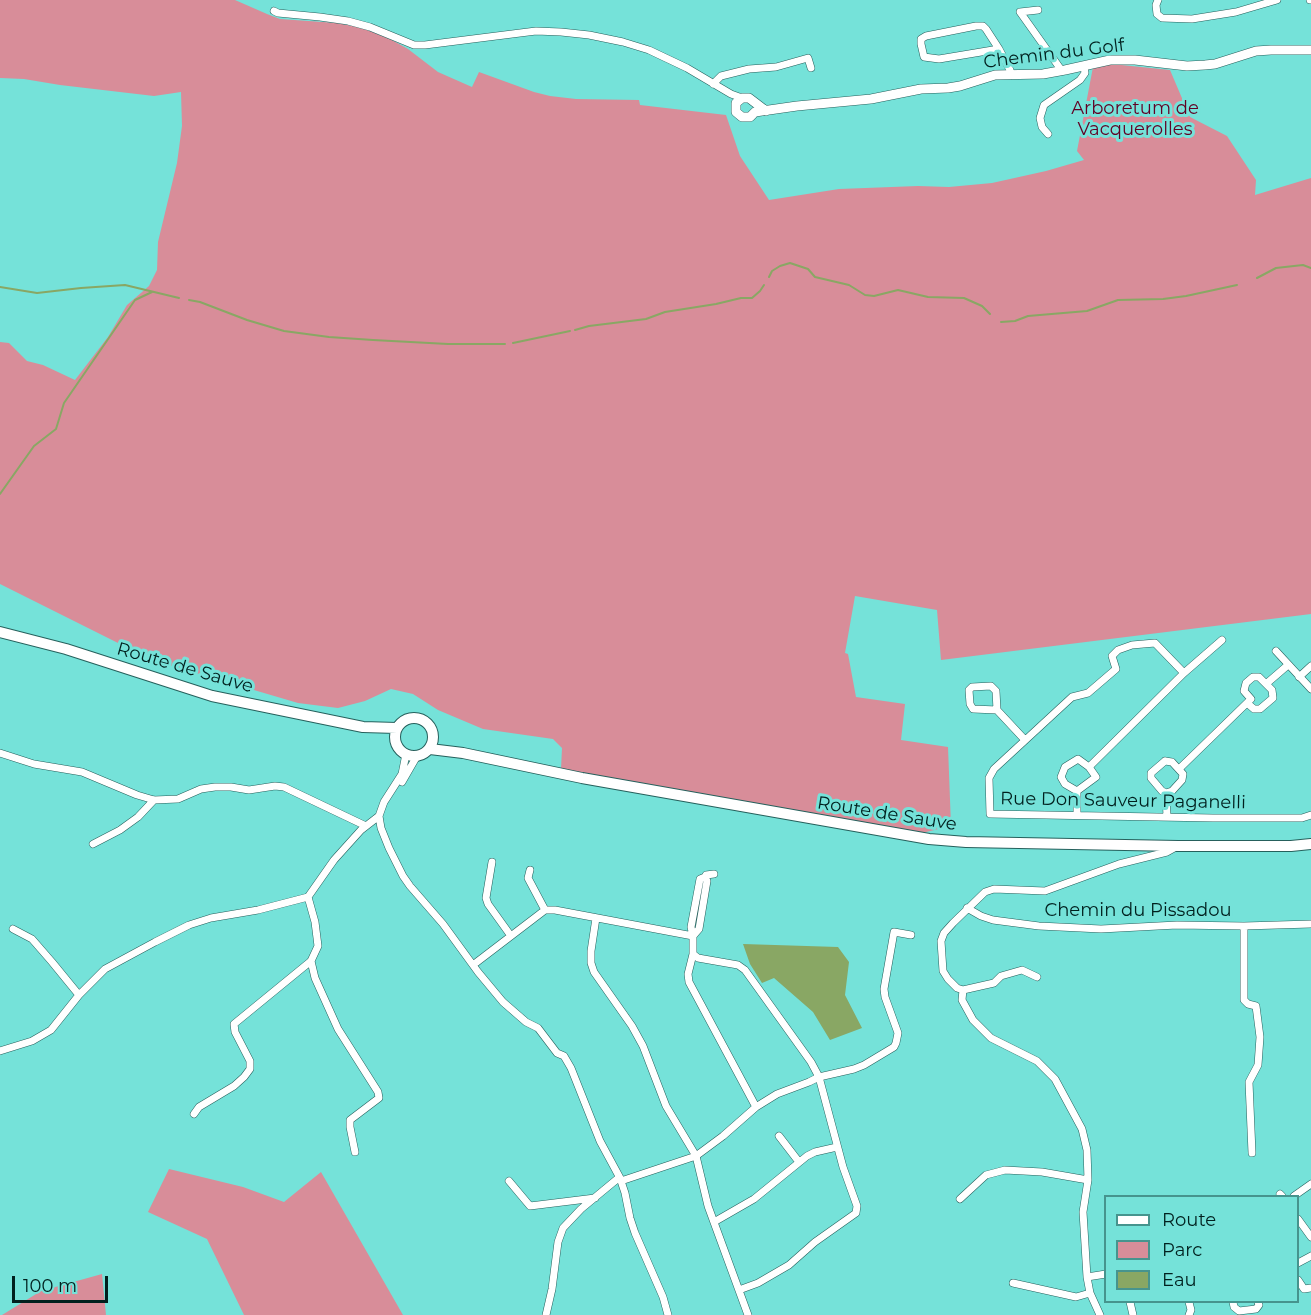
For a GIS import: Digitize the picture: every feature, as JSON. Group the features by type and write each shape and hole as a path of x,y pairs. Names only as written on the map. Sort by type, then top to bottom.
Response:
{"main road":[{"name":"Route de Sauve","path":"0,632 66,649 212,696 363,727 397,728"},
{"path":"412,718 419,718 429,725 434,737 433,743 426,752 412,755 402,752 396,744 397,728 412,718"},
{"name":"Route de Sauve","path":"363,727 385,735 396,744"},
{"name":"Route de Sauve","path":"434,737 463,753"},
{"name":"Route de Sauve","path":"430,748 582,778 929,839 966,842 1178,846 1311,844"}],"street":[{"path":"1158,0 1157,14 1162,18 1192,19 1236,12 1277,0"},
{"path":"1038,10 1020,12 1062,71"},
{"path":"274,11 348,21 370,27 414,45 536,31 589,34 649,50 687,68 739,101"},
{"path":"999,49 939,59 924,57 921,39 926,36 983,26 999,49 1012,75"},
{"name":"Chemin du Golf","path":"754,107 766,111 871,99 921,89 954,87 995,75 1043,74 1116,60 1187,66 1215,64 1256,51 1311,50"},
{"path":"713,84 721,76 749,69 776,67 808,58 811,68"},
{"path":"1048,134 1042,127 1040,118 1044,105 1080,80 1084,73 1084,66"},
{"path":"749,98 754,107 750,117 742,117 736,112 739,101 749,98"},
{"path":"1089,767 1184,673 1222,640"},
{"name":"Rue Don Sauveur Paganelli","path":"1184,673 1155,643 1132,645 1118,650 1112,656 1116,669 1088,693 1072,698 994,769 989,778 990,814 1302,818 1311,814"},
{"path":"1276,651 1311,689"},
{"path":"1266,684 1288,665"},
{"path":"1299,677 1311,666"},
{"path":"1179,769 1251,699 1244,691 1245,683 1253,677 1259,677 1272,690 1273,698 1260,709 1254,709 1247,703"},
{"path":"997,710 973,709 970,704 969,690 972,687 991,686 996,691 997,710 1025,740"},
{"path":"0,753 34,764 82,772 154,800 178,799 201,789 215,787 249,790 284,787 366,826"},
{"path":"412,755 384,802 379,816 381,828 403,876 473,965 503,1002 526,1022 538,1028 557,1053 564,1056 600,1141 621,1180 635,1233 663,1297 668,1315"},
{"path":"390,794 403,782 412,755"},
{"path":"1078,759 1089,767 1096,777 1077,791 1065,784 1061,777 1065,767 1078,759"},
{"path":"1165,762 1172,762 1183,774 1182,780 1172,791 1166,793 1151,778 1151,774 1165,762"},
{"path":"1077,791 1077,815"},
{"path":"1166,793 1167,817"},
{"path":"93,844 129,824 154,800"},
{"path":"0,1051 32,1041 51,1030 79,995 105,969 189,925 308,897 351,840 379,816"},
{"path":"1037,977 1022,970 1001,976 994,983 963,990 957,988 943,971 941,941 944,933 985,892 994,889 1045,891 1119,864 1167,852 1178,846"},
{"path":"492,862 486,898 511,936"},
{"path":"530,870 528,878 545,910"},
{"path":"714,874 700,879 691,927 693,954 688,974 689,981 756,1107"},
{"path":"194,1114 199,1107 234,1086 250,1070 250,1061 235,1032 234,1023 311,961 318,946 315,922 308,897"},
{"name":"Chemin du Pissadou","path":"967,908 993,920 1040,926 1101,929 1177,925 1311,924"},
{"path":"473,965 545,910 693,936"},
{"path":"596,918 591,951 594,972 632,1026 643,1046 666,1106 696,1156 708,1206 748,1315"},
{"path":"1244,926 1244,1000 1256,1006 1260,1037 1258,1065 1249,1082 1252,1153"},
{"path":"14,929 32,939 79,995"},
{"path":"546,1315 558,1242 563,1228 581,1209 616,1180 696,1156 756,1107 777,1094 819,1077 864,1065 894,1047 898,1034 884,989 894,932 911,935"},
{"path":"693,954 698,958 738,965 745,970 811,1062 819,1077 837,1147 857,1206 856,1213 815,1242 789,1265 758,1283 739,1290"},
{"path":"311,961 315,978 338,1029 378,1092 379,1098 350,1120 355,1152"},
{"path":"963,990 962,1000 973,1020 991,1038 1037,1061 1055,1079 1082,1129 1088,1150 1088,1180 1083,1212 1087,1277 1090,1293 1100,1315"},
{"path":"779,1136 799,1162"},
{"path":"714,1222 754,1199 799,1162 815,1152 837,1147"},
{"path":"960,1199 986,1175 1005,1170 1042,1172 1088,1180"},
{"path":"509,1180 530,1206 595,1198"},
{"path":"1297,1195 1311,1184"},
{"path":"1299,1220 1311,1237"},
{"path":"1087,1277 1104,1274"},
{"path":"1299,1282 1304,1289 1311,1288"},
{"path":"1013,1283 1076,1297 1090,1293"},
{"path":"1233,1303 1239,1311 1256,1309 1258,1303"}],"green space":[{"name":"Arboretum de Vacquerolles","path":"0,0 235,0 280,19 337,23 373,32 408,49 438,72 472,87 479,72 550,96 576,99 639,100 640,105 726,115 740,156 769,200 839,189 949,187 992,183 1084,160 1077,151 1093,67 1112,64 1170,70 1190,117 1227,136 1256,180 1255,195 1311,178 1311,614 941,660 937,610 855,596 845,653 848,654 856,697 905,704 901,740 948,747 951,826 922,833 561,769 562,748 553,739 483,729 438,710 413,694 391,689 365,701 338,708 298,703 152,660 0,584 0,342 9,343 27,361 43,365 75,380 108,337 127,305 149,286 157,270 158,242 177,163 182,126 181,92 154,96 0,78"},
{"path":"169,1169 243,1187 284,1202 321,1172 403,1315 244,1315 207,1239 148,1212"},
{"path":"102,1274 106,1315 2,1315 41,1291"}],"water":[{"path":"743,944 838,947 849,962 845,995 862,1028 830,1040 813,1012 774,978 762,983 750,964"}],"waterway":[{"path":"769,277 772,271 790,263 808,269 815,277 849,285 865,295 874,296 898,290 928,297 964,298 982,306 990,314"},
{"path":"1257,278 1276,268 1303,265 1311,268"},
{"path":"0,287 37,293 125,285 179,298"},
{"path":"575,330 589,326 646,319 665,312 741,298 752,298 764,285"},
{"path":"1001,322 1015,321 1028,316 1087,311 1118,300 1163,299 1237,285"},
{"path":"0,494 34,446 56,429 64,403 135,300 152,292"},
{"path":"189,300 284,331 373,340 505,344"},
{"path":"513,343 570,331"}]}
